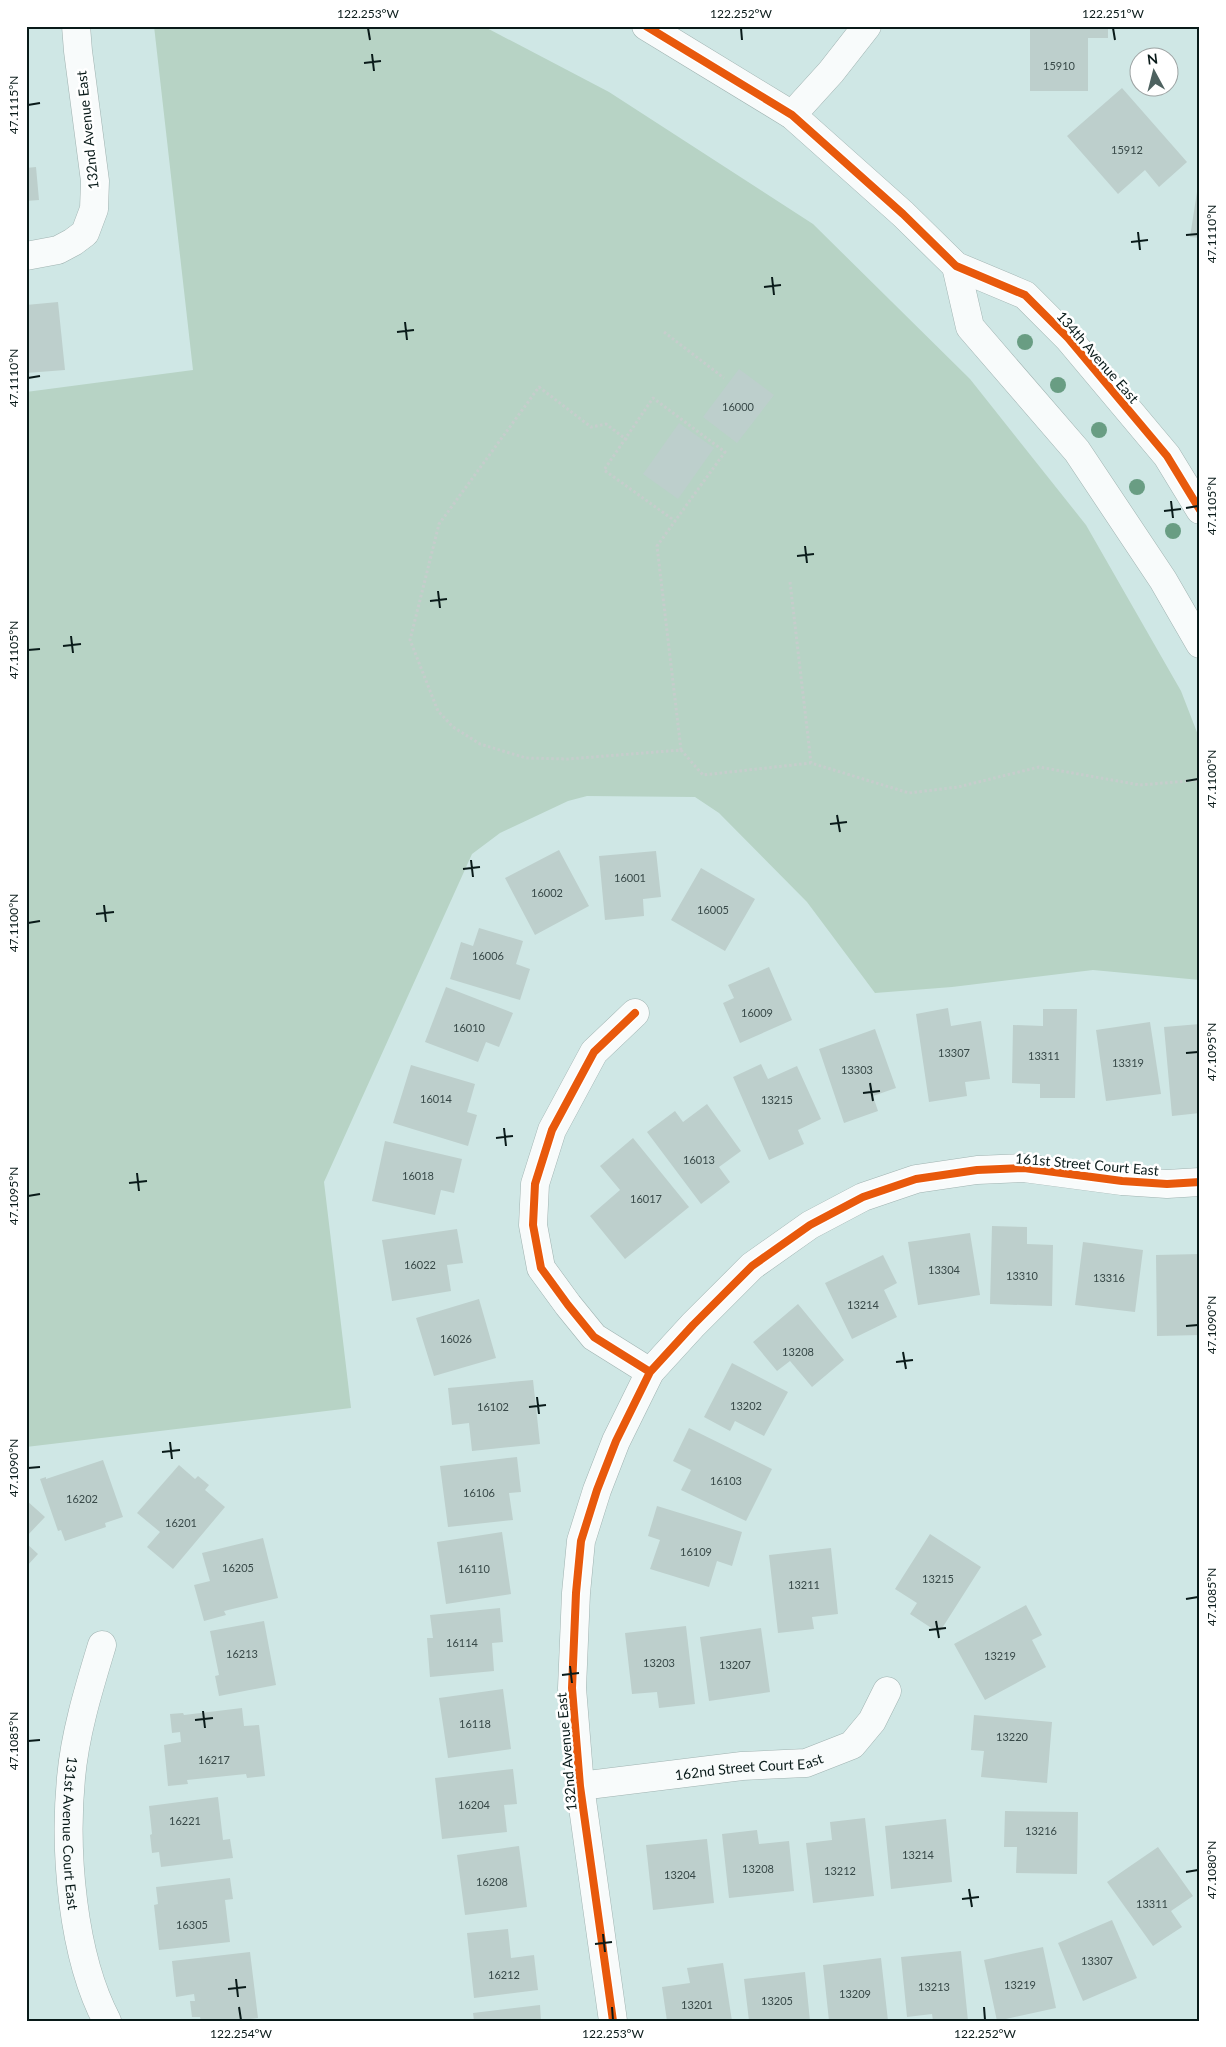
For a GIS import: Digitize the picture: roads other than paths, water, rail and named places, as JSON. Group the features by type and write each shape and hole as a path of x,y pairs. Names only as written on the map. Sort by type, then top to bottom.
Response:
{"street":[{"name":"132nd Avenue East","path":"26,256 58,250 73,242 85,232 94,209 95,180 76,26"},
{"name":"134th Avenue East","path":"646,26 792,115 903,214 956,266 1025,295 1068,338 1167,456 1200,510"},
{"path":"792,115 831,72 867,26"},
{"path":"956,266 970,327 1077,451 1163,580 1200,644"},
{"path":"635,1012 594,1052 552,1130 535,1184 533,1225 540,1268 568,1305 594,1337 650,1372"},
{"name":"161st Street Court East","path":"650,1372 693,1325 752,1266 810,1225 863,1197 916,1179 977,1170 1015,1168 1167,1184 1200,1182"},
{"name":"132nd Avenue East","path":"613,2021 580,1786 572,1688 576,1592 581,1540 597,1490 616,1441 650,1372"},
{"name":"131st Avenue Court East","path":"102,1645 82,1714 71,1778 68,1863 80,1944 99,2006 107,2021"},
{"name":"162nd Street Court East","path":"580,1786 742,1766 806,1763 852,1745 872,1721 887,1691"}]}
